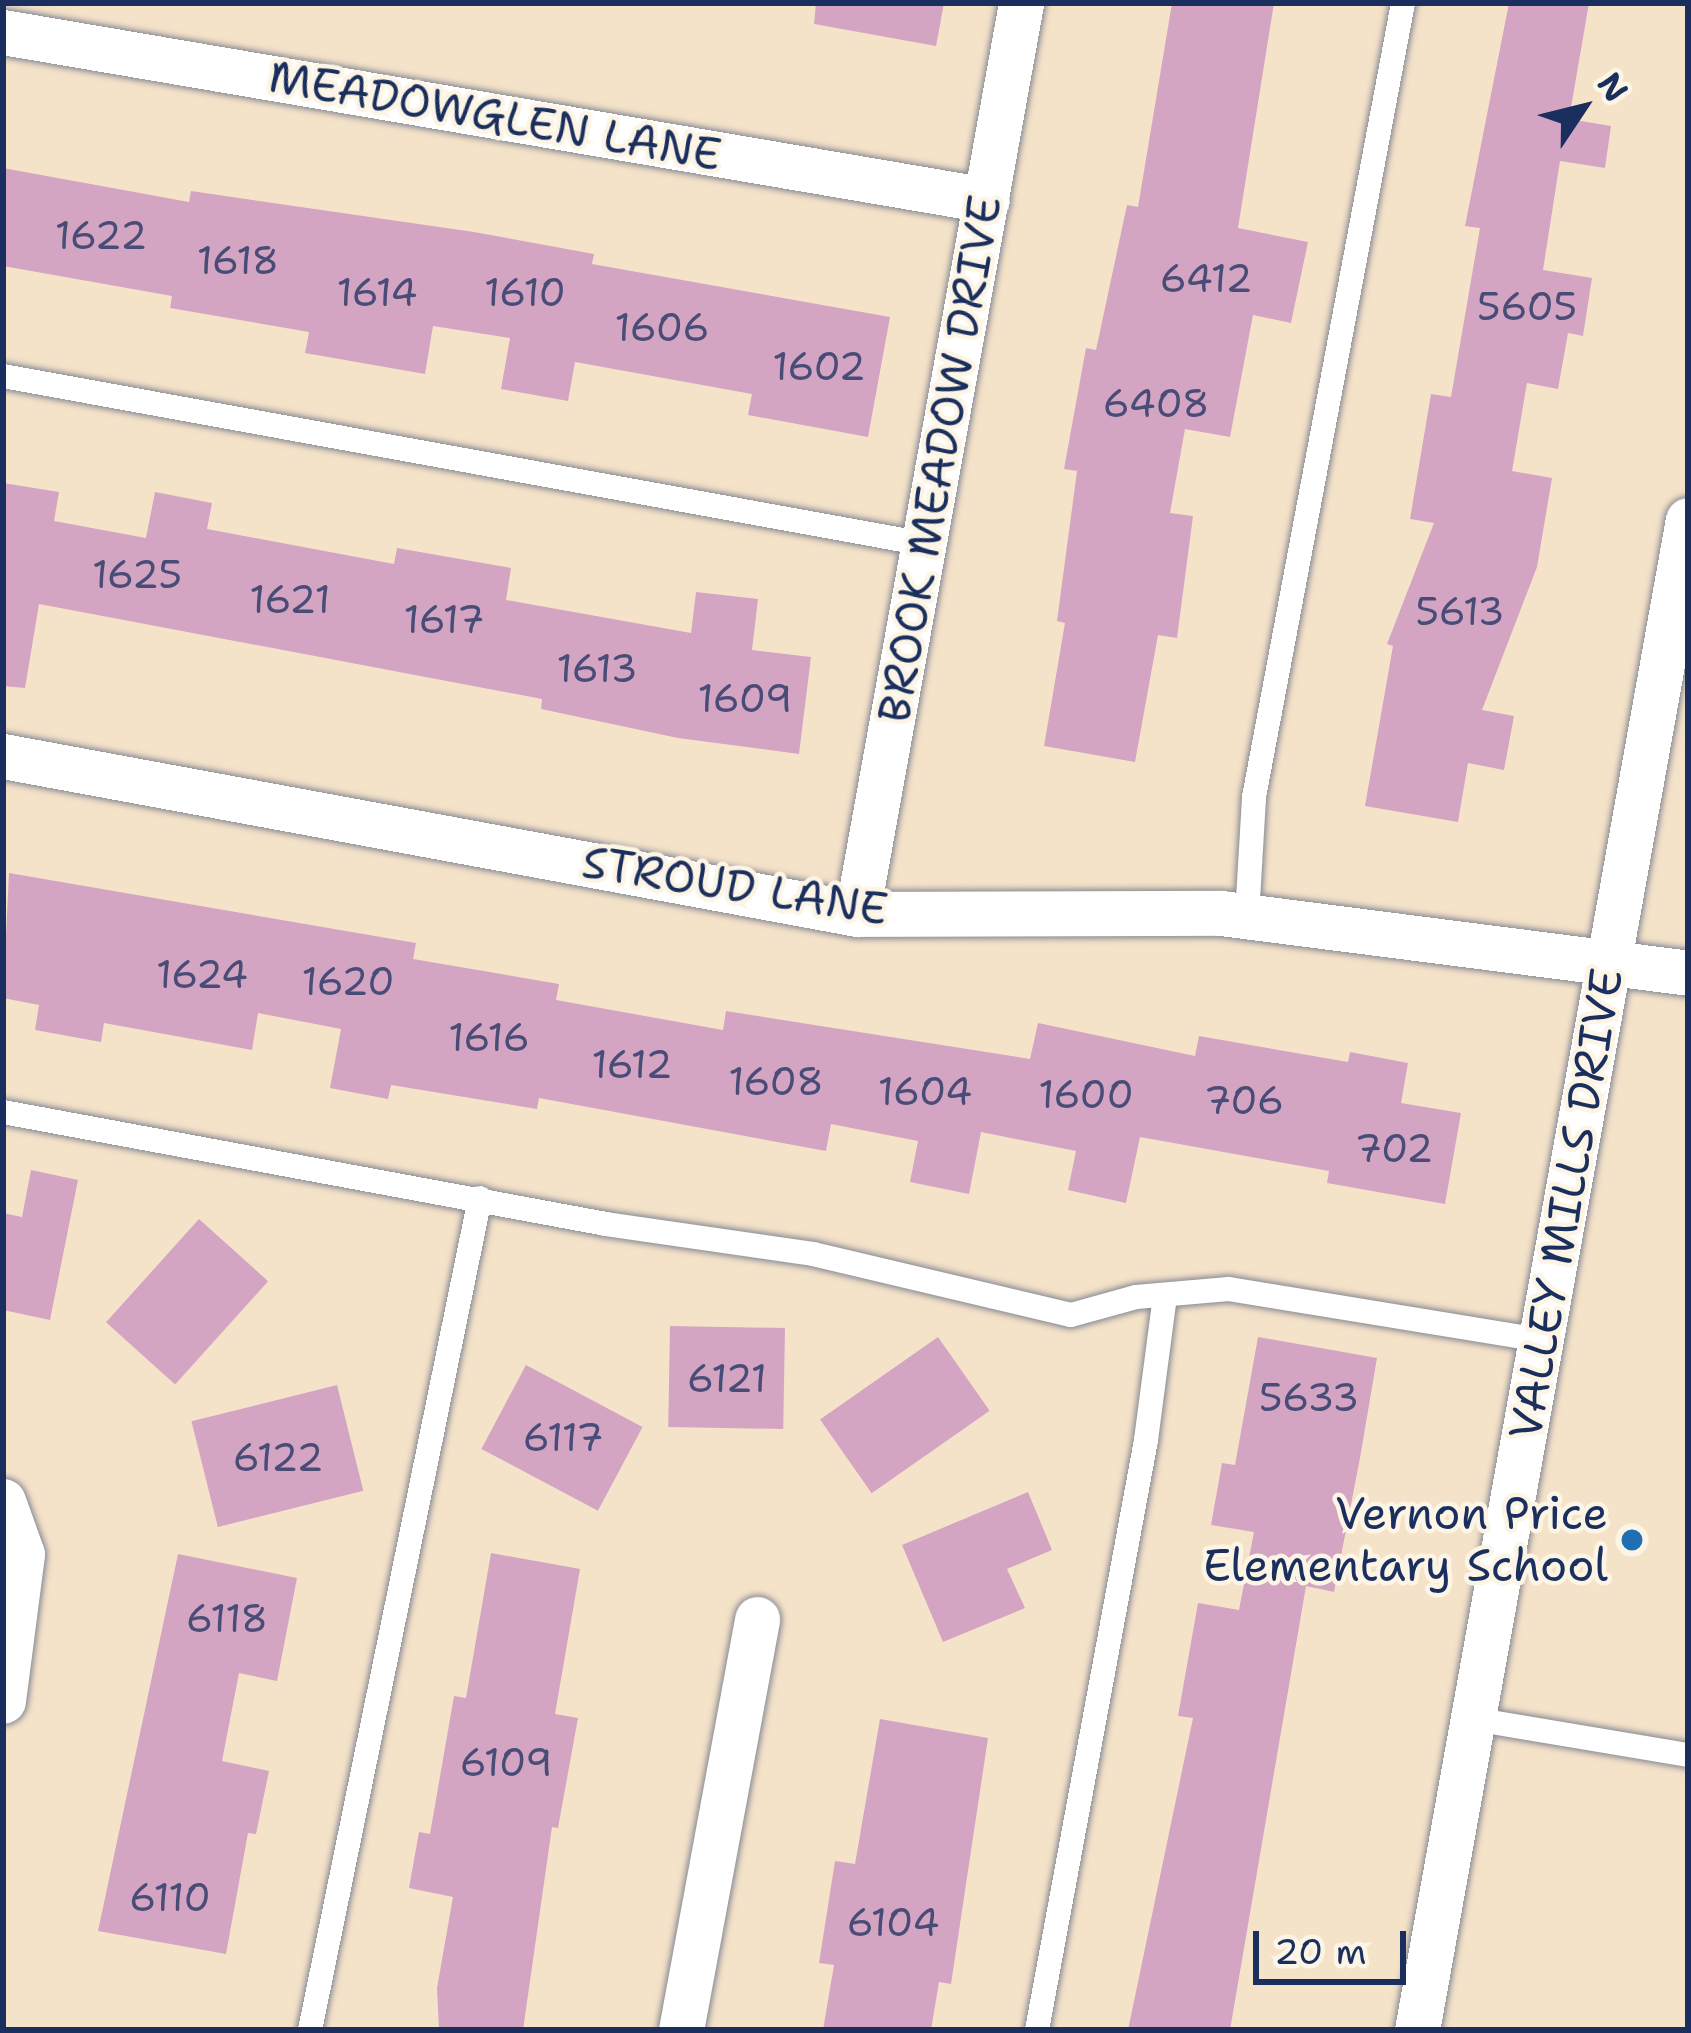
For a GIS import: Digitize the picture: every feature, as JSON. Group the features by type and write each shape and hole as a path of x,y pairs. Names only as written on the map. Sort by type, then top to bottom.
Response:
{"street":[{"name":"BROOK MEADOW DRIVE","path":"857,914 1021,3"},
{"name":"MEADOWGLEN LANE","path":"3,32 987,200"},
{"name":"VALLEY MILLS DRIVE","path":"1417,2030 1687,537"},
{"name":"STROUD LANE","path":"3,756 857,914 1060,909 1247,916 1608,969 1688,974"},
{"path":"3,1501 22,1554 3,1701"},
{"path":"681,2030 757,1619"}],"lane":[{"path":"1247,916 1254,797 1403,3"},
{"path":"3,376 925,544"},
{"path":"3,1112 813,1254 1071,1315 1165,1295 1229,1289 1541,1340"},
{"path":"310,2030 480,1198"},
{"path":"1037,2030 1147,1440 1165,1295"},
{"path":"1473,1719 1688,1755"}],"building":[{"path":"816,3 944,3 936,46 814,24"},
{"path":"1172,3 1274,3 1238,228 1308,242 1291,323 1253,315 1230,437 1185,429 1170,513 1193,516 1177,638 1158,635 1135,762 1044,746 1065,623 1057,621 1077,471 1064,469 1086,348 1096,350 1127,205 1138,207"},
{"path":"1509,3 1589,3 1569,119 1611,126 1605,168 1560,161 1543,270 1592,278 1583,336 1568,333 1558,389 1527,383 1512,471 1552,478 1537,567 1482,710 1514,716 1504,770 1468,763 1458,822 1365,806 1393,646 1387,644 1434,523 1410,519 1431,394 1451,397 1480,228 1465,226"},
{"path":"3,168 189,202 191,191 474,232 594,254 592,264 890,317 868,437 748,415 752,394 575,362 568,401 501,389 510,338 433,326 425,374 305,353 309,332 170,308 172,296 3,266"},
{"path":"3,483 59,492 54,521 146,538 155,492 212,503 207,529 394,564 397,548 511,568 506,600 691,633 696,592 758,599 752,650 811,657 799,754 678,738 541,709 542,699 39,604 25,688 3,686"},
{"path":"9,873 416,943 413,959 559,984 556,1000 723,1030 726,1011 1030,1059 1038,1023 1195,1056 1199,1036 1348,1062 1350,1052 1408,1063 1401,1103 1461,1113 1445,1204 1327,1183 1329,1171 1140,1137 1126,1203 1068,1190 1076,1151 981,1132 969,1194 910,1182 918,1141 831,1124 826,1151 539,1098 537,1109 391,1085 388,1099 330,1088 341,1029 258,1013 252,1050 104,1023 101,1042 35,1030 39,1005 3,998"},
{"path":"31,1170 78,1180 50,1320 3,1310 3,1213 22,1217"},
{"path":"199,1219 268,1281 175,1385 106,1322"},
{"path":"670,1326 785,1328 783,1429 668,1427"},
{"path":"938,1337 990,1411 872,1493 820,1420"},
{"path":"1258,1337 1377,1358 1360,1458 1334,1592 1306,1586 1230,2030 1128,2030 1193,1718 1178,1716 1198,1603 1239,1610 1254,1532 1211,1525 1222,1463 1235,1465"},
{"path":"526,1365 643,1427 598,1511 481,1449"},
{"path":"337,1385 363,1491 218,1527 191,1421"},
{"path":"1028,1492 1052,1550 1007,1569 1025,1608 943,1642 902,1545"},
{"path":"491,1553 580,1569 555,1714 578,1718 558,1828 552,1827 523,2030 439,2030 437,1988 453,1897 409,1888 419,1832 430,1834 454,1696 466,1698"},
{"path":"178,1554 297,1578 277,1681 239,1673 222,1761 269,1771 256,1834 248,1833 226,1954 98,1931"},
{"path":"880,1719 988,1738 951,1984 939,1982 931,2030 823,2030 834,1965 819,1963 835,1861 855,1864"}],"place":[{"name":"Vernon Price Elementary School","path":"1632,1540"}]}
